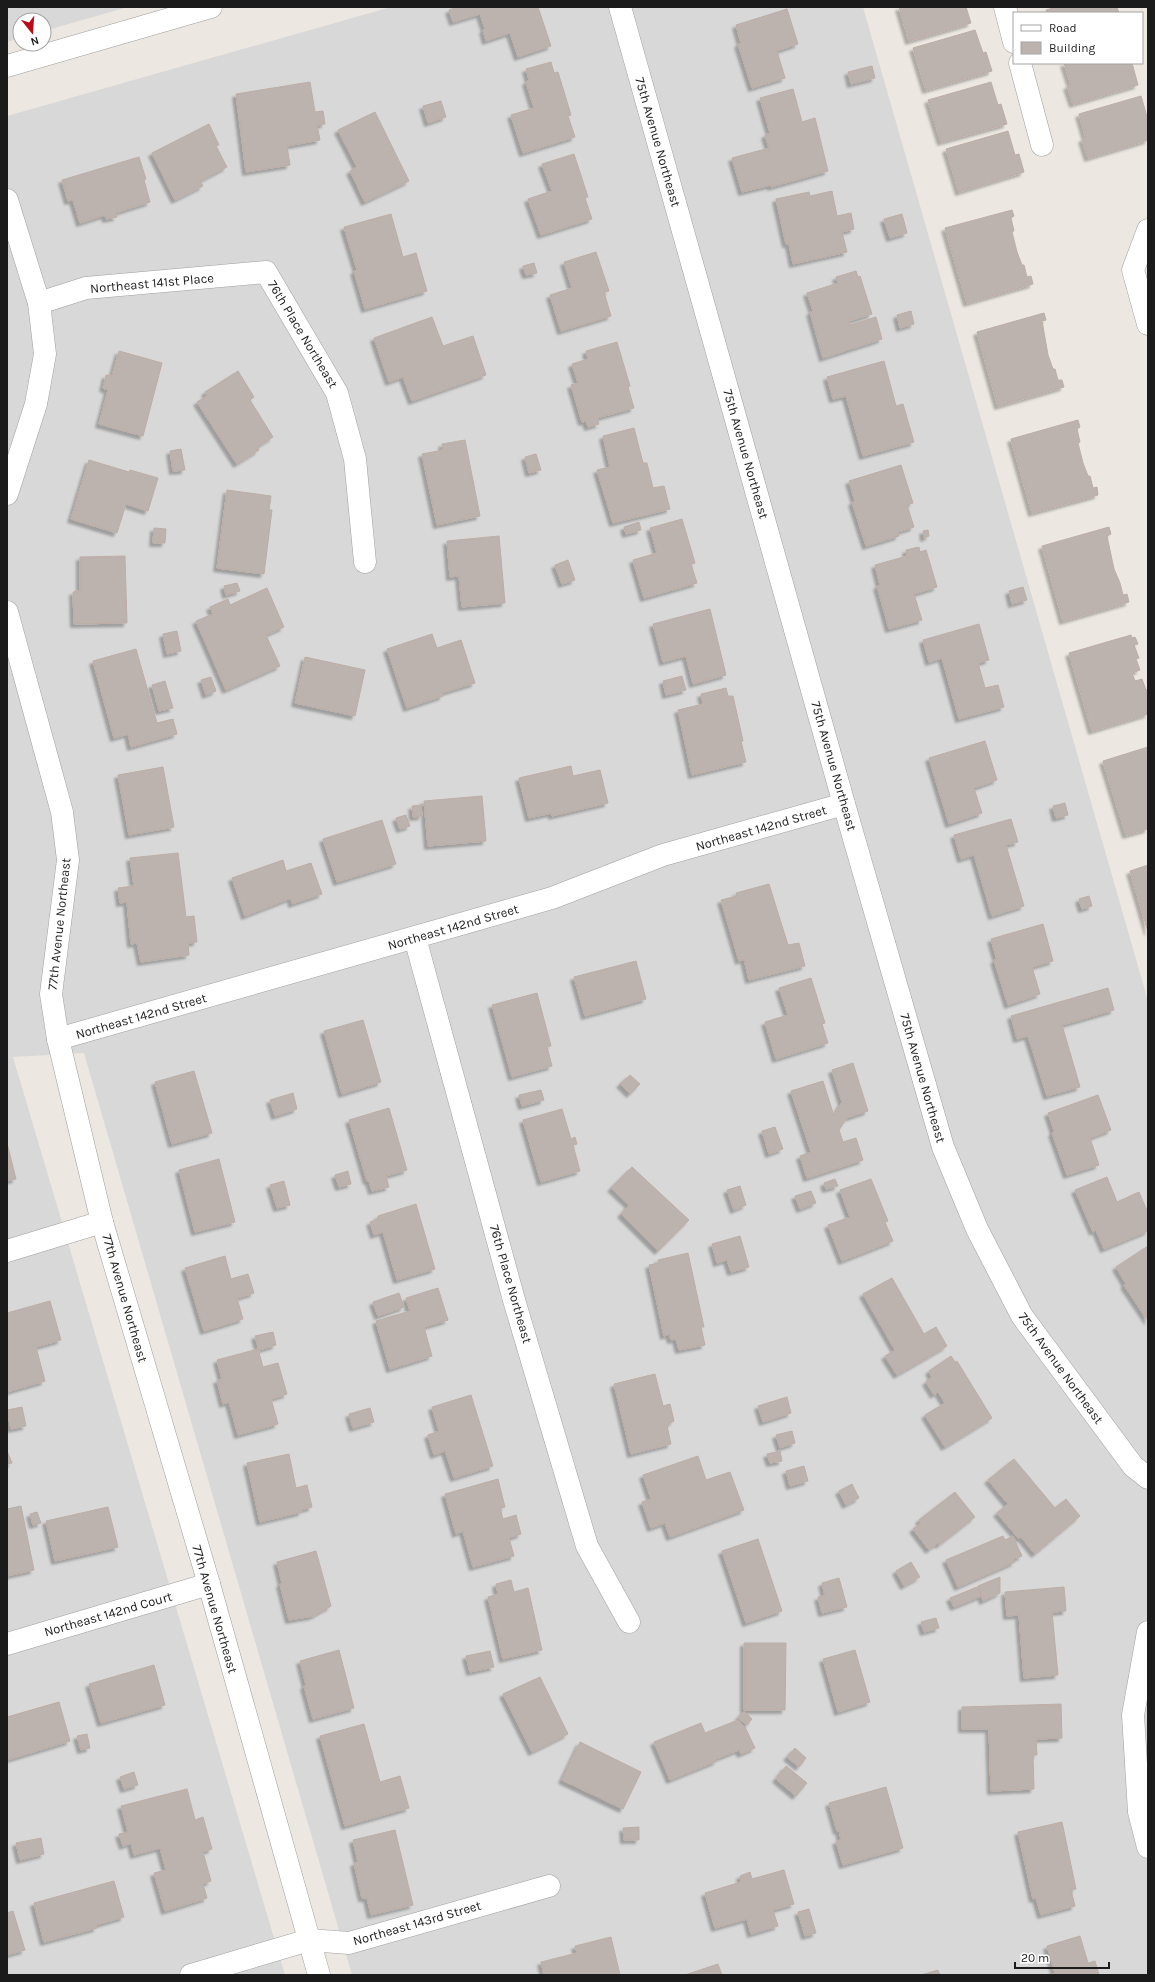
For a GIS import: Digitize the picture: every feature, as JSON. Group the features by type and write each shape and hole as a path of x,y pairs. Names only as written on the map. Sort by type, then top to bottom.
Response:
{"street":[{"path":"7,66 211,7"},
{"name":"75th Avenue Northeast","path":"620,7 844,804 943,1147 977,1229 1022,1316 1133,1466 1148,1478"},
{"path":"1005,7 1013,38"},
{"path":"1020,64 1042,145"},
{"path":"7,200 39,303 45,354 36,404 7,494"},
{"path":"1148,230 1133,270 1148,324"},
{"name":"Northeast 141st Place","path":"39,303 86,288 266,272"},
{"name":"76th Place Northeast","path":"266,272 337,393 354,459 365,562"},
{"name":"77th Avenue Northeast","path":"7,612 62,812 68,860 51,994 58,1039 102,1222 209,1584 318,1975"},
{"name":"Northeast 142nd Street","path":"58,1039 552,898 663,855 844,804"},
{"name":"76th Place Northeast","path":"415,938 514,1300 587,1546 629,1622"},
{"path":"7,1251 102,1222"},
{"name":"Northeast 142nd Court","path":"7,1644 209,1584"},
{"path":"1148,1632 1133,1715 1139,1812 1148,1847"},
{"name":"Northeast 143rd Street","path":"191,1975 309,1940 349,1943 549,1886"}],"shaded area":[{"path":"7,7 128,7 52,29 52,12 12,12 12,40 7,42"},
{"path":"391,7 863,7 1148,1001 1148,1975 352,1975 84,1053 13,1057 285,1975 7,1975 7,116"}],"building":[{"path":"457,7 538,7 551,46 518,57 510,33 486,41 483,30 485,29 480,14 453,22 449,10"},
{"path":"899,7 966,7 971,23 909,41"},
{"path":"1057,7 1117,7 1119,12 1047,12 1046,10"},
{"path":"787,9 798,44 777,51 785,78 752,88 738,44 741,43 736,25"},
{"path":"975,30 983,53 986,52 992,71 926,90 913,48"},
{"path":"551,62 554,73 558,72 571,115 568,116 575,137 523,153 511,115 534,108 526,82 529,80 526,69"},
{"path":"1064,64 1132,64 1138,85 1073,104 1067,86 1071,85"},
{"path":"872,66 875,78 851,84 848,72"},
{"path":"310,82 315,112 323,111 325,124 317,125 320,140 287,146 290,165 246,172 236,94"},
{"path":"991,82 998,105 1001,104 1007,124 941,142 928,100"},
{"path":"793,89 802,122 815,118 828,171 771,187 771,185 742,192 732,158 769,148 765,135 770,133 760,98"},
{"path":"1141,96 1148,120 1148,140 1088,158 1082,139 1086,138 1079,114"},
{"path":"441,101 446,117 428,123 423,106"},
{"path":"375,112 409,181 365,202 350,171 357,167 338,130"},
{"path":"209,124 219,145 216,146 227,167 200,181 203,186 175,200 152,153"},
{"path":"1008,131 1015,155 1019,154 1024,172 959,192 946,149"},
{"path":"574,154 588,197 585,198 592,219 541,235 528,199 552,191 542,164"},
{"path":"139,157 146,179 144,180 150,202 115,213 117,217 106,219 105,215 80,223 73,200 68,201 62,180"},
{"path":"832,191 837,216 851,213 854,229 842,232 847,252 793,264 789,244 786,244 776,199 809,192 810,196"},
{"path":"1012,210 1014,216 1011,218 1014,231 1012,232 1017,252 1022,265 1024,265 1027,277 1031,276 1033,284 967,303 945,228"},
{"path":"391,214 403,257 416,253 427,291 365,309 354,271 357,270 344,227"},
{"path":"902,214 907,233 890,238 884,219"},
{"path":"596,252 609,291 604,292 611,316 561,331 550,295 572,288 564,262"},
{"path":"534,263 537,273 526,275 523,266"},
{"path":"856,271 858,277 860,276 872,314 849,321 850,325 876,317 882,339 823,358 810,312 813,311 807,293 838,283 836,277"},
{"path":"911,311 914,324 900,328 897,315"},
{"path":"1044,313 1046,320 1042,321 1048,355 1053,369 1055,369 1058,380 1062,380 1064,387 998,406 977,332"},
{"path":"432,317 443,346 473,336 486,375 412,401 403,377 389,382 374,338"},
{"path":"617,342 630,386 628,387 634,408 597,418 599,424 588,427 586,421 582,422 571,385 578,383 572,364 588,359 586,351"},
{"path":"119,351 162,363 143,436 99,424 108,390 103,388 106,375 112,376"},
{"path":"884,361 896,406 903,404 914,442 863,456 846,396 833,399 827,377"},
{"path":"238,371 254,397 250,400 273,437 257,447 259,450 237,464 197,402 207,396 205,392"},
{"path":"1078,420 1080,427 1077,429 1080,442 1078,443 1083,463 1088,476 1090,476 1093,488 1097,487 1098,495 1032,513 1011,439"},
{"path":"634,428 643,463 647,463 653,488 664,486 670,509 613,523 597,470 610,467 603,436"},
{"path":"465,440 480,516 437,525 422,454 443,450 442,444"},
{"path":"181,449 185,470 173,471 170,451"},
{"path":"536,454 541,470 529,473 525,457"},
{"path":"89,460 129,472 130,470 158,478 148,511 126,504 117,533 71,519"},
{"path":"901,465 913,503 907,505 914,527 898,532 899,536 866,546 852,502 855,501 849,481"},
{"path":"227,490 271,496 269,510 272,510 264,574 217,568"},
{"path":"682,519 695,563 691,564 697,583 644,598 633,560 657,553 650,528"},
{"path":"639,522 641,530 626,534 624,527"},
{"path":"1109,527 1111,534 1107,536 1114,569 1123,595 1127,594 1129,602 1063,621 1042,546"},
{"path":"154,528 166,529 165,543 153,543"},
{"path":"928,530 929,536 924,538 923,531"},
{"path":"499,536 505,603 462,607 459,576 450,577 447,541"},
{"path":"919,547 920,552 926,550 937,587 914,594 922,620 889,629 877,586 880,585 875,565 907,556 906,550"},
{"path":"125,556 127,623 74,624 73,592 80,591 80,557"},
{"path":"568,560 575,580 562,584 555,565"},
{"path":"237,583 240,591 226,595 224,586"},
{"path":"1023,587 1027,600 1012,604 1009,591"},
{"path":"267,588 284,627 266,635 280,666 226,690 196,621 213,614 210,607 228,599 230,605"},
{"path":"710,609 726,675 693,684 686,656 663,662 653,624"},
{"path":"979,624 989,660 978,663 985,688 998,685 1004,707 959,719 942,658 929,662 923,640"},
{"path":"177,631 181,651 167,654 163,634"},
{"path":"432,634 437,648 461,640 475,683 442,693 443,696 407,708 387,649"},
{"path":"1131,635 1132,638 1135,637 1138,644 1134,645 1139,658 1136,659 1140,670 1132,673 1135,681 1142,679 1146,690 1148,689 1148,714 1092,731 1069,653"},
{"path":"136,649 157,723 173,719 177,734 131,747 128,734 114,738 93,661"},
{"path":"305,657 365,670 355,716 295,703"},
{"path":"682,676 686,690 666,695 663,681"},
{"path":"211,677 216,691 206,695 201,680"},
{"path":"165,681 173,708 159,711 152,685"},
{"path":"726,688 728,696 733,696 746,762 692,775 678,710 703,704 701,694"},
{"path":"985,741 997,780 974,788 982,813 949,824 929,758"},
{"path":"1148,747 1148,829 1126,835 1103,761"},
{"path":"571,766 573,776 600,770 608,803 552,816 552,813 529,818 519,778"},
{"path":"163,767 174,827 129,835 118,775"},
{"path":"482,796 486,841 428,846 424,801"},
{"path":"1065,803 1068,815 1056,818 1053,806"},
{"path":"421,805 422,816 413,817 412,806"},
{"path":"406,815 410,826 400,829 396,818"},
{"path":"1011,819 1018,842 1006,845 1024,906 992,916 974,855 961,859 954,835"},
{"path":"382,820 396,864 337,882 323,839"},
{"path":"178,853 186,917 194,916 197,942 188,943 189,955 141,962 137,943 131,944 127,902 120,903 118,888 134,886 130,858"},
{"path":"283,860 286,871 311,863 322,894 292,904 291,898 245,916 232,878"},
{"path":"1148,865 1148,932 1130,871"},
{"path":"769,884 788,945 799,943 805,966 749,980 744,959 739,961 721,900 737,896 736,893"},
{"path":"1089,896 1092,906 1082,909 1079,899"},
{"path":"1043,924 1053,961 1032,967 1040,994 1008,1005 994,960 997,960 991,939"},
{"path":"636,961 646,999 585,1016 574,977"},
{"path":"811,978 825,1023 822,1024 828,1043 776,1059 765,1022 788,1015 779,988"},
{"path":"1108,988 1114,1010 1062,1025 1080,1087 1047,1096 1028,1036 1017,1039 1011,1016"},
{"path":"537,993 551,1046 547,1047 552,1066 512,1077 492,1005"},
{"path":"363,1020 381,1082 342,1094 324,1031"},
{"path":"853,1063 868,1111 847,1118 839,1130 843,1142 856,1138 863,1160 807,1178 800,1156 811,1152 791,1091 823,1081 834,1116 842,1102 832,1070"},
{"path":"194,1071 212,1133 172,1144 155,1082"},
{"path":"630,1075 640,1084 630,1094 620,1084"},
{"path":"541,1090 544,1100 522,1106 519,1095"},
{"path":"293,1093 297,1109 275,1116 270,1100"},
{"path":"1098,1095 1111,1130 1090,1138 1099,1165 1067,1175 1052,1133 1054,1131 1048,1113"},
{"path":"389,1108 407,1170 386,1176 389,1187 372,1191 369,1181 367,1181 349,1120"},
{"path":"562,1109 571,1139 575,1137 577,1144 573,1145 580,1171 541,1182 523,1120"},
{"path":"775,1127 783,1149 769,1154 762,1131"},
{"path":"7,1143 16,1179 7,1181"},
{"path":"219,1159 235,1222 195,1232 179,1170"},
{"path":"632,1167 689,1220 658,1251 621,1214 629,1205 611,1188"},
{"path":"348,1171 351,1184 339,1187 335,1175"},
{"path":"1107,1177 1117,1202 1139,1192 1148,1213 1148,1231 1104,1249 1096,1230 1093,1232 1075,1190"},
{"path":"835,1179 838,1186 826,1189 824,1183"},
{"path":"871,1179 888,1221 885,1222 893,1241 842,1261 828,1225 850,1217 840,1190"},
{"path":"284,1181 290,1205 277,1208 270,1185"},
{"path":"740,1186 746,1205 734,1210 727,1190"},
{"path":"811,1191 816,1203 800,1209 795,1196"},
{"path":"416,1204 435,1269 397,1280 383,1232 374,1235 370,1222 378,1219 378,1216"},
{"path":"740,1236 749,1267 731,1272 727,1260 717,1263 712,1244"},
{"path":"1148,1246 1148,1321 1124,1285 1126,1284 1116,1267"},
{"path":"688,1253 704,1327 701,1327 705,1345 679,1350 676,1339 671,1340 669,1334 664,1336 649,1265 659,1263 658,1260"},
{"path":"225,1256 231,1279 248,1274 254,1293 237,1298 243,1319 204,1331 185,1268"},
{"path":"892,1278 924,1334 936,1327 947,1346 897,1375 885,1356 895,1350 863,1294"},
{"path":"438,1288 448,1320 424,1327 432,1356 390,1369 376,1321 410,1311 406,1298"},
{"path":"399,1293 404,1307 378,1316 373,1302"},
{"path":"50,1301 61,1340 36,1347 45,1381 7,1392 7,1313"},
{"path":"273,1332 276,1345 259,1350 255,1336"},
{"path":"258,1349 263,1367 278,1363 287,1394 271,1399 278,1424 238,1435 229,1402 223,1404 217,1380 222,1379 217,1360"},
{"path":"951,1356 955,1362 957,1361 992,1418 945,1447 925,1415 945,1403 938,1392 934,1395 926,1382 932,1377 929,1371"},
{"path":"655,1374 663,1406 670,1404 674,1421 667,1425 671,1444 631,1454 614,1384"},
{"path":"471,1395 493,1466 454,1478 445,1451 434,1455 428,1435 439,1431 432,1407"},
{"path":"787,1397 791,1413 763,1422 758,1406"},
{"path":"22,1407 26,1426 11,1429 7,1410"},
{"path":"370,1408 374,1422 353,1428 349,1414"},
{"path":"792,1431 795,1443 780,1448 776,1435"},
{"path":"7,1451 12,1463 7,1464"},
{"path":"780,1451 782,1461 770,1463 767,1454"},
{"path":"289,1454 296,1488 307,1485 312,1507 301,1510 302,1512 260,1522 247,1463"},
{"path":"698,1456 706,1480 730,1472 744,1510 670,1537 665,1523 651,1528 642,1502 651,1499 643,1475"},
{"path":"1014,1459 1055,1508 1066,1499 1080,1516 1035,1554 1021,1537 1019,1539 997,1513 1008,1504 988,1480"},
{"path":"804,1466 808,1481 790,1486 786,1471"},
{"path":"498,1479 505,1507 500,1508 503,1519 516,1515 521,1534 509,1538 514,1556 473,1567 463,1531 456,1534 445,1494"},
{"path":"852,1484 859,1498 846,1505 839,1491"},
{"path":"955,1492 975,1517 939,1545 938,1543 929,1550 913,1529 921,1523 919,1520"},
{"path":"21,1506 34,1570 7,1576 7,1509"},
{"path":"108,1507 118,1547 55,1561 46,1521"},
{"path":"37,1512 41,1523 33,1525 30,1514"},
{"path":"1003,1536 1005,1540 1013,1536 1022,1556 1014,1559 1015,1562 958,1587 946,1560"},
{"path":"758,1539 782,1611 746,1623 722,1551"},
{"path":"316,1551 331,1606 313,1616 289,1620 280,1584 282,1583 277,1562"},
{"path":"911,1562 920,1577 904,1586 896,1571"},
{"path":"1000,1577 1000,1593 983,1601 978,1586"},
{"path":"839,1578 847,1607 822,1613 818,1597 825,1596 822,1583"},
{"path":"511,1580 514,1592 528,1588 542,1650 503,1659 488,1597 498,1594 496,1584"},
{"path":"977,1587 981,1596 954,1607 950,1598"},
{"path":"1064,1587 1066,1611 1052,1612 1058,1675 1024,1678 1019,1615 1007,1616 1005,1592"},
{"path":"936,1618 939,1628 924,1632 921,1622"},
{"path":"744,1643 786,1643 785,1710 744,1710"},
{"path":"339,1650 354,1708 313,1719 304,1686 306,1685 300,1661"},
{"path":"855,1650 870,1702 838,1712 823,1659"},
{"path":"490,1651 494,1667 470,1672 466,1656"},
{"path":"154,1665 165,1705 101,1723 89,1684"},
{"path":"540,1677 568,1734 532,1752 503,1694"},
{"path":"59,1702 70,1741 7,1760 7,1717"},
{"path":"1061,1704 1062,1738 1036,1739 1037,1755 1033,1755 1034,1789 991,1791 989,1729 962,1729 962,1707"},
{"path":"744,1711 752,1719 747,1725 738,1718"},
{"path":"738,1720 745,1727 755,1748 741,1754 739,1750 716,1759 717,1761 670,1780 654,1742 701,1723 705,1733"},
{"path":"364,1724 380,1782 400,1776 409,1808 345,1826 320,1736"},
{"path":"87,1734 90,1748 81,1750 77,1736"},
{"path":"580,1742 641,1772 623,1809 562,1780"},
{"path":"795,1748 806,1758 799,1767 787,1757"},
{"path":"786,1766 807,1783 796,1796 776,1779"},
{"path":"134,1772 138,1785 124,1789 120,1777"},
{"path":"886,1787 903,1848 843,1865 836,1841 841,1840 839,1830 837,1831 829,1803"},
{"path":"187,1789 195,1820 203,1817 212,1849 203,1852 211,1881 203,1884 207,1898 165,1911 154,1873 166,1870 160,1848 134,1855 131,1843 123,1846 119,1834 128,1832 121,1806"},
{"path":"1062,1822 1076,1889 1071,1890 1075,1906 1041,1915 1036,1898 1033,1899 1018,1832"},
{"path":"639,1827 639,1840 624,1840 623,1828"},
{"path":"395,1830 413,1905 371,1915 367,1898 362,1898 354,1863 358,1862 353,1840"},
{"path":"41,1838 44,1854 20,1860 16,1843"},
{"path":"784,1870 794,1904 773,1910 778,1926 751,1934 747,1919 715,1928 705,1893 741,1882 740,1876 750,1872 752,1879"},
{"path":"114,1881 124,1917 96,1925 97,1928 44,1942 34,1903"},
{"path":"809,1909 816,1933 805,1936 798,1912"},
{"path":"13,1911 25,1950 7,1955 7,1913"},
{"path":"1080,1936 1088,1963 1095,1961 1099,1975 1051,1975 1055,1973 1047,1946"},
{"path":"611,1937 620,1975 544,1975 541,1962 577,1953 575,1946"},
{"path":"718,1964 722,1975 685,1975"},
{"path":"938,1970 940,1975 921,1975"}]}
